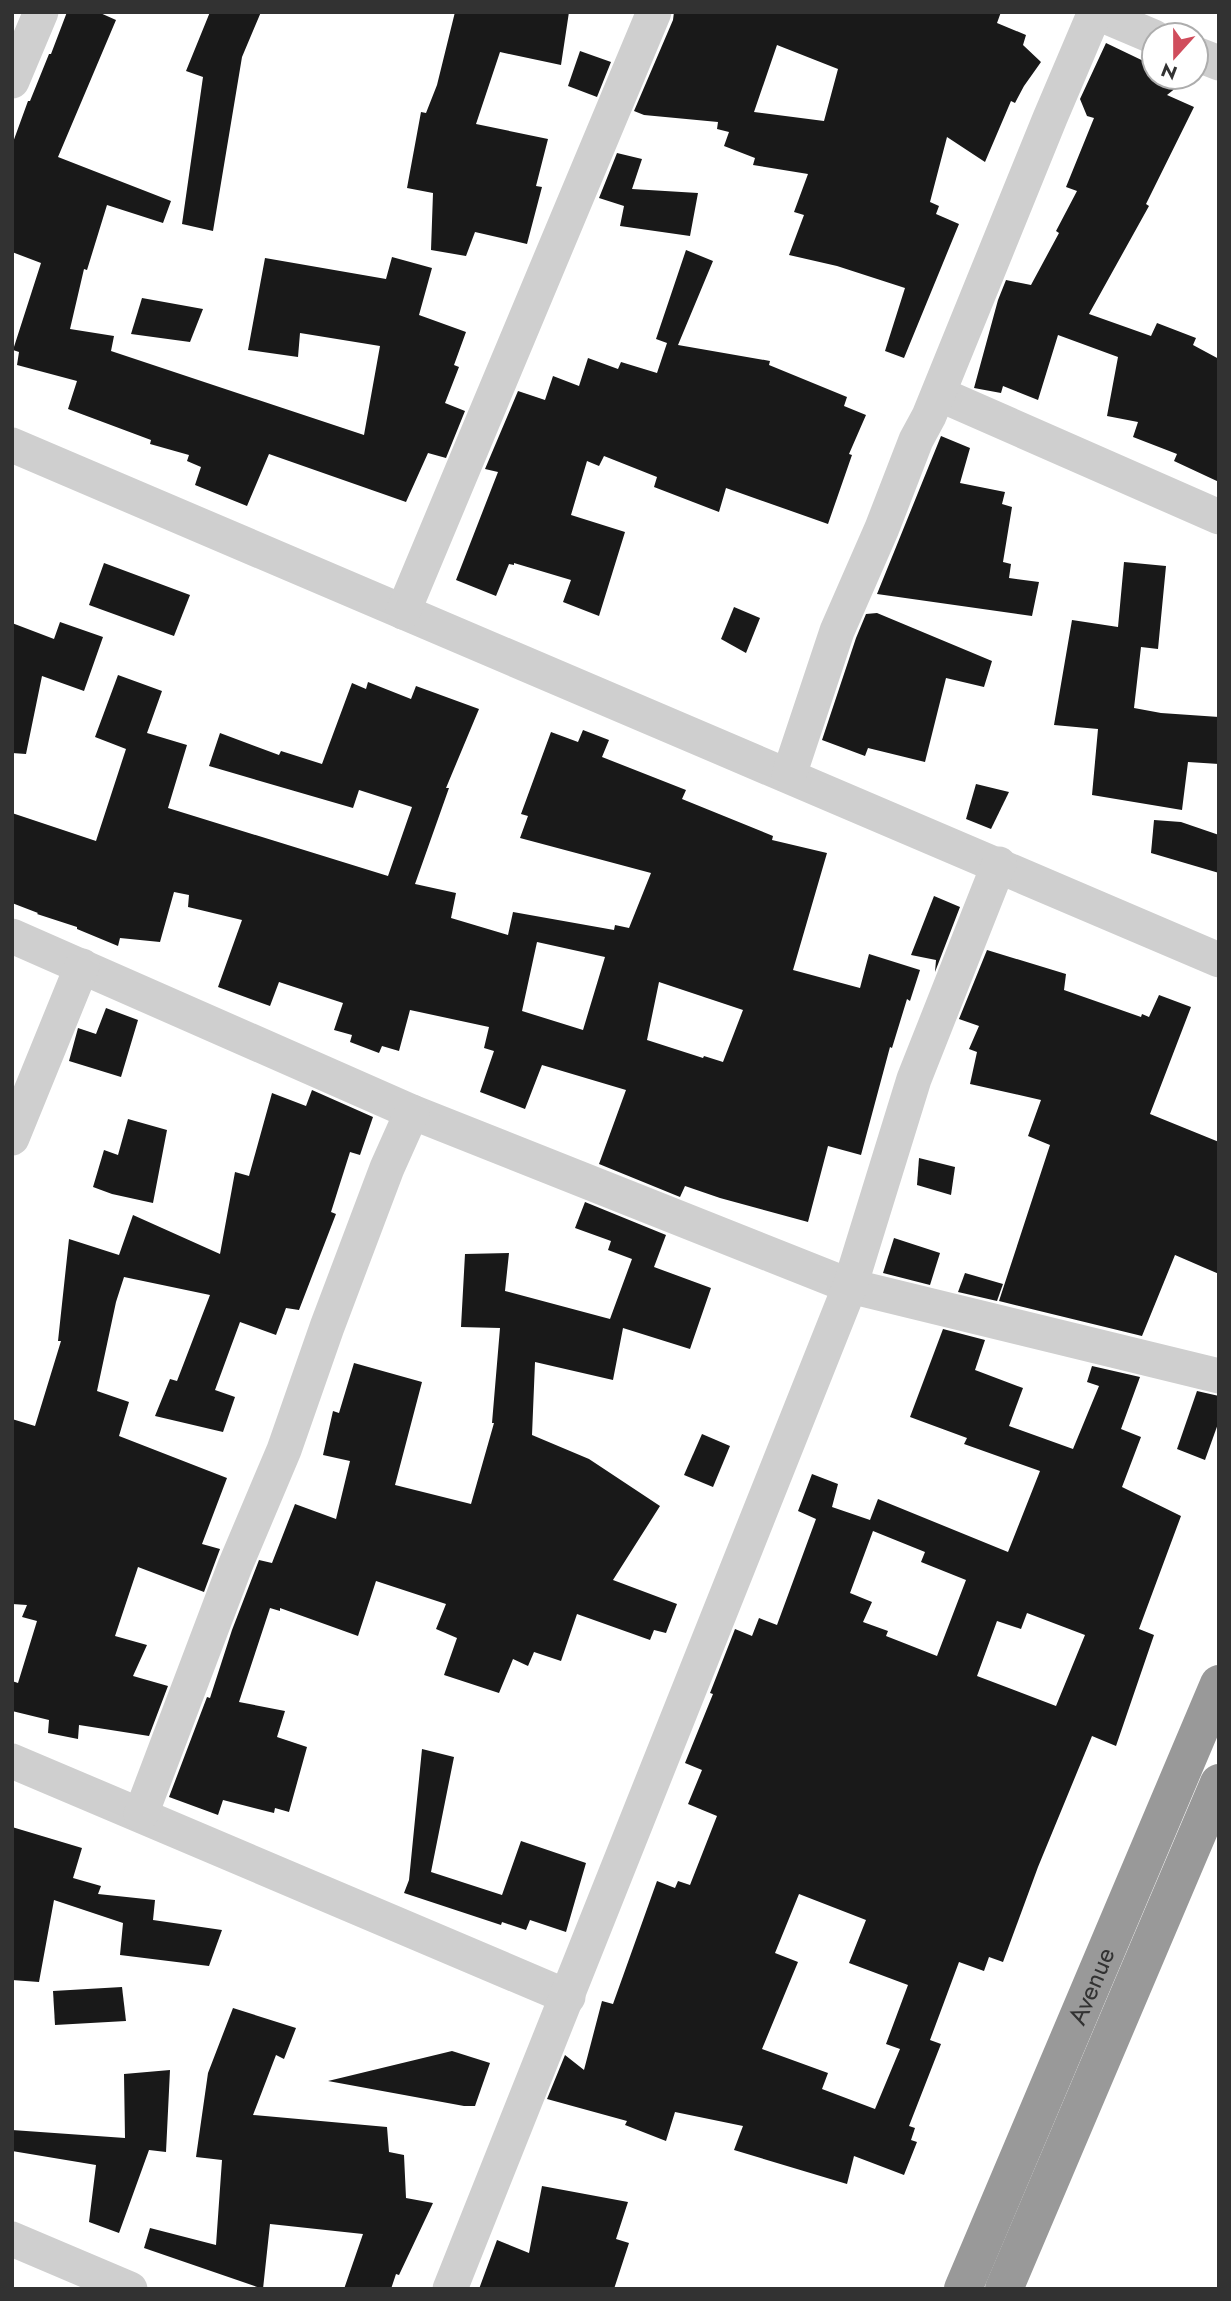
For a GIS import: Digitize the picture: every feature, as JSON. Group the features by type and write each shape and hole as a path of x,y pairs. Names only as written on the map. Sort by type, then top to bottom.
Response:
{"highway":[{"name":"Avenue","path":"963,2289 1219,1684"},
{"path":"1004,2289 1219,1783"}],"street":[{"path":"12,81 41,12"},
{"path":"403,612 654,12"},
{"path":"789,775 837,631 882,528 916,440 939,394 1095,12 1140,31"},
{"path":"939,394 1219,517"},
{"path":"12,445 1219,960"},
{"path":"450,2289 850,1286 914,1079 999,864"},
{"path":"12,936 412,1112 850,1286 1219,1376"},
{"path":"12,1138 82,966"},
{"path":"141,1814 235,1566 284,1450 387,1168 412,1112"},
{"path":"12,1761 568,1997"},
{"path":"12,2239 130,2289"}],"building":[{"path":"67,12 98,12 116,20 58,157 171,201 163,223 107,205 87,270 84,269 70,329 114,336 111,351 364,435 380,346 300,333 298,357 248,350 265,258 386,279 392,257 432,268 419,315 466,332 454,365 459,367 445,403 465,411 446,458 428,453 406,502 269,454 247,506 195,485 201,467 187,461 189,455 150,444 151,440 68,409 77,381 17,365 19,352 13,350 41,263 12,252 12,145"},
{"path":"210,12 261,12 242,57 213,231 182,224 203,77 186,71"},
{"path":"455,12 569,12 561,65 500,52 476,124 548,139 536,186 542,187 527,244 475,232 466,256 431,250 433,193 407,188 421,112 426,113 437,85"},
{"path":"674,12 1001,12 997,23 1026,35 1023,45 1041,62 1015,103 1011,101 985,162 947,137 930,202 939,206 936,214 959,224 904,358 885,351 905,288 837,266 789,255 804,215 794,212 808,174 753,165 755,158 724,146 729,132 717,129 718,122 644,115 634,111","holes":["777,45 838,69 824,121 754,112"]},
{"path":"1106,43 1140,59 1140,91 1172,91 1167,95 1194,107 1146,204 1149,206 1089,314 1151,336 1157,323 1196,338 1193,345 1219,359 1219,482 1174,461 1177,454 1133,437 1138,422 1107,416 1118,357 1058,335 1038,400 1003,386 1001,393 974,388 1006,280 1031,285 1059,233 1056,231 1077,191 1066,187 1094,118 1087,116 1080,99"},
{"path":"580,51 611,62 597,97 568,86"},
{"path":"617,153 642,159 632,189 698,193 690,236 620,226 624,206 599,198"},
{"path":"686,250 713,261 678,345 770,361 769,365 847,397 844,406 866,415 849,454 852,455 828,524 726,488 719,512 654,487 657,477 604,456 599,466 587,461 571,515 625,532 599,616 563,602 571,580 514,563 509,564 496,596 456,580 498,472 485,469 518,391 545,400 553,376 579,386 588,358 618,369 621,362 657,373 667,343 656,339"},
{"path":"142,298 203,309 190,342 131,334"},
{"path":"941,436 970,448 960,483 1005,492 1002,504 1012,507 1003,562 1011,564 1009,578 1039,582 1032,616 877,594"},
{"path":"1124,562 1166,566 1158,649 1141,647 1134,708 1161,713 1219,717 1219,764 1188,762 1182,810 1092,795 1098,729 1054,725 1072,620 1118,627"},
{"path":"104,563 190,595 174,636 89,605"},
{"path":"734,607 760,618 746,653 721,639"},
{"path":"877,613 992,661 984,687 946,678 925,762 868,748 865,756 822,740 866,614"},
{"path":"60,622 103,637 84,691 42,676 26,754 12,753 12,623 54,639"},
{"path":"118,675 162,691 147,733 187,745 168,808 388,876 412,807 359,790 353,808 209,766 220,733 279,755 281,751 322,764 352,683 366,689 368,682 411,699 416,686 479,709 446,788 449,788 415,884 456,893 451,918 508,935 513,912 614,930 615,925 629,928 651,873 520,838 528,816 521,814 551,732 578,742 583,730 609,740 602,757 686,790 682,799 773,836 772,840 827,853 793,970 860,988 869,954 920,970 910,1001 907,999 892,1048 890,1047 861,1155 828,1146 808,1222 685,1186 680,1197 599,1164 626,1090 542,1065 525,1109 480,1092 494,1051 484,1048 489,1027 410,1010 399,1051 382,1046 379,1053 350,1042 352,1035 334,1030 343,1003 279,982 270,1006 218,987 242,920 188,907 189,895 174,892 160,942 120,938 118,946 77,927 12,903 12,813 96,841 126,749 95,737","holes":["537,942 605,957 583,1030 522,1011","659,982 743,1010 723,1062 647,1040"]},
{"path":"976,784 1009,792 991,829 966,819"},
{"path":"1154,820 1181,822 1219,835 1219,873 1151,853"},
{"path":"934,896 960,907 935,972 936,960 911,955"},
{"path":"987,950 1066,974 1064,990 1141,1017 1142,1014 1149,1017 1159,995 1191,1007 1150,1114 1219,1142 1219,1274 1175,1255 1142,1336 999,1301 1050,1145 1028,1136 1041,1100 970,1084 977,1052 969,1049 979,1026 959,1019"},
{"path":"106,1008 138,1020 121,1077 69,1061 78,1028 96,1034"},
{"path":"312,1090 373,1117 360,1155 350,1152 331,1212 336,1214 299,1310 286,1308 276,1335 240,1322 215,1390 235,1397 223,1432 155,1416 170,1379 177,1381 210,1295 124,1277 97,1391 129,1402 119,1436 227,1478 202,1544 220,1549 204,1592 138,1567 115,1636 147,1645 133,1676 168,1686 149,1736 79,1725 78,1739 48,1733 49,1720 12,1711 12,1681 18,1683 37,1621 22,1617 27,1605 12,1604 12,1419 35,1426 61,1341 58,1341 69,1239 119,1255 133,1215 220,1254 235,1172 249,1176 272,1093 306,1106"},
{"path":"128,1119 167,1130 153,1203 93,1187 104,1150 118,1155"},
{"path":"919,1158 955,1167 951,1195 917,1185"},
{"path":"585,1202 666,1235 654,1267 711,1288 690,1349 623,1328 613,1380 535,1362 532,1435 589,1459 660,1506 613,1580 677,1604 666,1633 654,1630 650,1640 577,1614 561,1661 534,1652 528,1666 513,1659 499,1693 444,1675 457,1638 436,1629 446,1604 376,1581 358,1636 280,1608 280,1611 270,1608 239,1702 285,1711 277,1737 307,1747 289,1812 275,1808 274,1813 223,1800 218,1815 169,1797 207,1697 210,1698 259,1560 272,1563 295,1504 336,1519 350,1461 323,1455 333,1411 339,1413 354,1363 422,1382 395,1485 471,1504 494,1423 500,1328 461,1327 465,1254 509,1253 505,1291 610,1319 632,1259 608,1250 611,1241 575,1228"},
{"path":"894,1238 940,1253 930,1285 883,1273"},
{"path":"965,1273 1003,1284 997,1301 958,1292"},
{"path":"943,1329 985,1340 975,1370 1023,1388 1009,1426 1073,1449 1099,1386 1087,1382 1092,1366 1140,1377 1121,1429 1141,1437 1122,1487 1181,1516 1139,1629 1154,1635 1116,1746 1092,1736 1038,1867 1003,1962 989,1957 984,1971 959,1962 930,2040 941,2044 909,2126 915,2128 911,2140 917,2142 904,2175 854,2156 847,2184 734,2150 743,2126 675,2112 666,2141 625,2125 627,2121 547,2099 565,2055 584,2070 602,2001 613,2004 657,1881 675,1888 678,1881 690,1885 717,1816 688,1804 702,1770 685,1763 713,1694 710,1693 735,1629 752,1636 759,1618 777,1625 816,1519 798,1511 812,1474 838,1484 832,1507 870,1520 878,1499 1008,1552 1040,1471 964,1444 967,1438 910,1417","holes":["873,1531 925,1552 921,1562 966,1580 937,1656 886,1636 888,1631 863,1622 872,1602 850,1593","1027,1613 1085,1635 1056,1706 977,1676 997,1621 1021,1629","799,1894 866,1920 849,1963 908,1985 886,2044 900,2049 875,2109 822,2089 828,2073 762,2049 798,1962 775,1953"]},
{"path":"1197,1391 1219,1396 1219,1421 1205,1460 1177,1449"},
{"path":"702,1434 730,1446 713,1487 684,1475"},
{"path":"422,1749 454,1757 431,1872 502,1895 521,1841 586,1863 566,1932 530,1920 526,1930 502,1922 501,1925 404,1893 409,1880"},
{"path":"12,1827 82,1848 73,1878 101,1886 98,1894 155,1900 153,1920 222,1930 209,1966 120,1955 123,1923 54,1900 39,1982 12,1980"},
{"path":"122,1987 126,2021 55,2025 53,1991"},
{"path":"233,2008 296,2028 284,2059 276,2055 253,2115 387,2127 389,2152 404,2155 406,2198 433,2203 391,2289 344,2289 363,2234 270,2224 263,2289 144,2248 150,2228 216,2245 222,2160 196,2157 208,2073"},
{"path":"452,2051 490,2063 475,2106 328,2081"},
{"path":"170,2070 166,2152 149,2150 119,2233 89,2222 96,2165 12,2151 12,2130 125,2138 124,2074"},
{"path":"542,2186 628,2202 616,2239 629,2243 614,2289 479,2289 497,2240 529,2253"}]}
